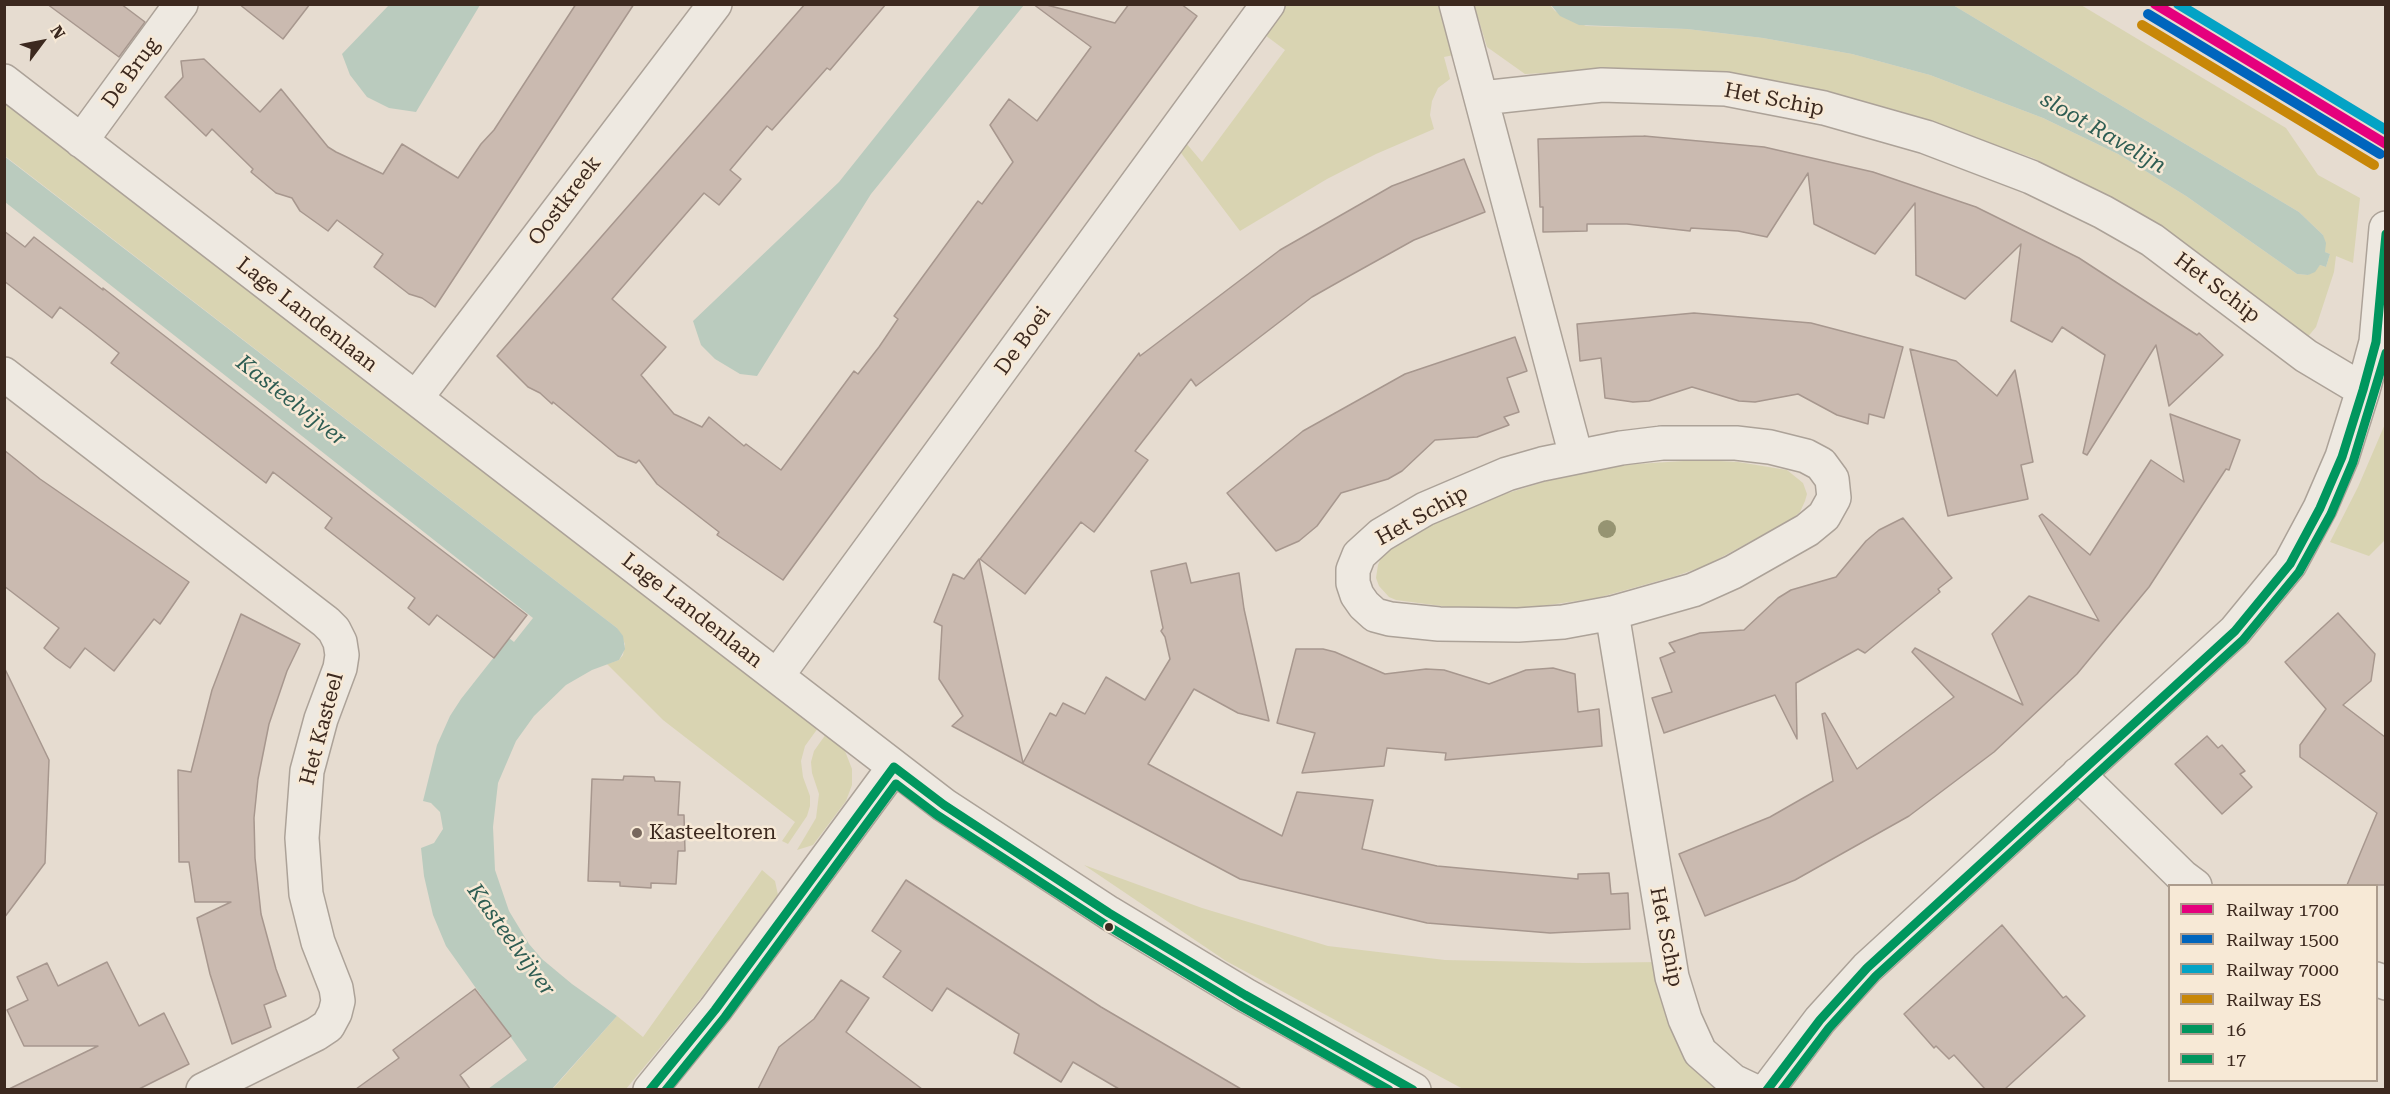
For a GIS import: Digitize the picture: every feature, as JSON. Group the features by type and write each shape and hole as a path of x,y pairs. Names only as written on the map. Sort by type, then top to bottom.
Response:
{"street":[{"name":"De Brug","path":"81,141 181,4"},
{"name":"Oostkreek","path":"416,398 715,4"},
{"name":"De Boei","path":"777,676 1268,4"},
{"path":"1456,4 1576,456"},
{"name":"Lage Landenlaan","path":"4,81 944,805 1109,914 1282,1017 1414,1089"},
{"name":"Het Schip","path":"1482,98 1602,85 1726,89 1824,108 1926,136 2031,177 2103,212 2152,240 2306,356 2374,390"},
{"path":"1767,1089 1820,1020 1867,968 2235,631 2290,564 2320,508 2374,390 2385,228"},
{"name":"Het Kasteel","path":"4,374 326,622 334,630 340,642 342,655 340,668 321,719 307,771 302,838 306,894 318,942 336,988 338,1001 335,1013 328,1026 316,1034 203,1089"},
{"name":"Het Schip","path":"1662,443 1736,443 1770,447 1806,456 1821,464 1832,479 1834,498 1824,516 1807,531 1769,553 1703,586 1612,613 1563,622 1518,626 1479,626 1390,619 1375,615 1357,595 1353,583 1353,570 1359,555 1369,544 1425,509 1507,474 1576,456 1662,443"},
{"name":"Het Schip","path":"1612,613 1672,977 1685,1019 1700,1052 1733,1081 1752,1089"},
{"path":"650,1089 715,1010 894,767"},
{"path":"2078,774 2175,869 2194,884"}],"shaded area":[{"path":"1284,5 1439,5 1454,55 1444,57 1450,79 1438,88 1432,101 1430,115 1434,129 1376,154 1327,179 1240,231 1178,149 1186,143 1202,162 1285,50 1265,35"},
{"path":"1474,5 1550,5 1555,11 1586,26 1687,29 1763,38 1852,54 1930,75 2043,118 2118,154 2186,196 2297,274 2308,275 2320,265 2326,267 2330,254 2325,252 2323,235 2299,212 1953,5 2081,5 2286,128 2318,175 2360,198 2353,263 2336,256 2334,272 2316,327 2306,339 2104,195 2033,158 1895,110 1840,95 1725,75 1622,69 1525,74 1487,47"},
{"path":"4,101 818,728 805,746 801,761 803,777 810,796 810,806 807,816 788,844 782,841 795,822 663,720 607,664 619,660 623,655 625,644 617,628 5,156"},
{"path":"2385,424 2385,540 2369,556 2330,542 2358,487"},
{"path":"1699,460 1738,462 1787,470 1803,483 1807,494 1805,501 1800,512 1792,519 1707,565 1597,598 1528,608 1464,609 1396,600 1389,597 1379,586 1376,578 1382,555 1430,526 1498,496 1560,477 1622,465"},
{"path":"826,734 845,751 852,769 852,785 846,801 813,845 797,850 816,818 819,794 811,762 814,751"},
{"path":"1084,865 1202,908 1328,946 1445,960 1660,962 1720,1089 1463,1089 1226,961"},
{"path":"762,870 775,881 778,895 698,1002 626,1089 552,1090 617,1016 643,1037"}],"water":[{"path":"981,4 1024,5 871,194 757,376 740,374 715,359 701,345 693,321 839,182"},
{"path":"389,5 480,5 416,112 389,108 367,97 350,75 342,54"},
{"name":"sloot Ravelijn","path":"1551,5 1953,5 2299,212 2323,235 2326,243 2325,252 2330,254 2326,267 2320,265 2315,272 2308,275 2297,274 2186,196 2118,154 2043,118 1930,75 1852,54 1763,38 1687,29 1579,25 1560,16"},
{"name":"Kasteelvijver","path":"4,156 617,628 623,636 625,649 619,660 592,670 566,685 534,716 516,741 498,783 493,827 495,870 509,911 529,944 542,959 617,1016 552,1089 488,1089 527,1060 446,946 433,915 424,876 421,848 434,843 443,829 440,812 431,803 423,801 437,745 450,716 509,638 514,642 533,618 5,202"}],"building":[{"path":"47,4 121,4 145,22 119,57"},
{"path":"239,4 310,4 283,39"},
{"path":"576,4 634,4 435,307 422,298 409,294 374,267 383,254 337,220 328,231 300,211 292,198 276,193 251,172 253,169 212,129 206,136 165,97 183,77 181,61 204,59 260,112 281,89 328,147 336,152 383,174 402,144 458,178 481,144 494,130"},
{"path":"805,4 886,4 830,70 827,68 772,130 767,126 730,170 741,179 719,205 704,193 612,299 666,347 641,375 674,414 702,427 709,417 744,446 746,444 781,470 854,371 858,374 879,347 898,319 894,316 978,201 982,204 1013,162 990,125 1009,99 1037,121 1091,47 1033,4 1043,4 1115,23 1129,4 1181,4 1197,16 783,580 717,535 719,532 657,484 639,460 636,463 618,456 553,402 552,404 540,393 528,387 497,356"},
{"path":"1644,136 1764,147 1873,172 1976,207 2079,258 2197,335 2199,333 2223,355 2169,406 2156,345 2087,455 2083,453 2105,355 2062,327 2052,342 2011,321 2021,244 1965,299 1916,275 1915,203 1875,254 1814,224 1808,173 1767,237 1738,231 1691,228 1690,231 1627,224 1587,224 1587,231 1543,232 1538,139"},
{"path":"1464,159 1485,212 1414,240 1312,297 1196,386 1191,379 1135,451 1148,460 1094,532 1081,522 1025,594 980,559 1139,353 1140,356 1280,250 1392,186"},
{"path":"4,231 25,247 34,237 527,615 494,658 437,615 429,625 408,608 415,598 325,528 332,518 273,472 266,483 111,363 119,353 90,330 60,307 52,318 4,281"},
{"path":"1694,313 1811,323 1903,347 1884,418 1869,414 1868,424 1837,415 1798,394 1755,402 1739,401 1692,387 1649,401 1633,402 1605,398 1601,358 1580,361 1577,324"},
{"path":"1515,337 1527,371 1507,378 1519,412 1504,417 1509,425 1477,437 1435,440 1402,471 1388,479 1341,493 1317,526 1299,541 1276,551 1227,493 1303,431 1405,374"},
{"path":"1910,349 1956,361 1997,396 2015,370 2033,462 2021,465 2028,499 1948,516"},
{"path":"2170,414 2240,440 2229,470 2226,469 2149,587 2077,674 1994,752 1909,816 1795,880 1705,916 1679,854 1770,817 1833,781 1822,714 1825,713 1857,769 1954,697 1912,652 1915,648 2023,705 1992,634 2029,596 2099,621 2039,516 2042,514 2090,555 2151,460 2184,482"},
{"path":"4,450 40,479 189,582 160,624 154,619 114,671 85,648 70,668 56,658 44,648 59,628 4,586"},
{"path":"1903,518 1952,578 1938,589 1940,592 1865,653 1858,649 1796,683 1797,739 1775,695 1664,733 1652,698 1672,692 1660,658 1675,652 1669,643 1700,633 1744,630 1778,598 1791,590 1836,577 1866,541 1879,530"},
{"path":"979,559 1023,763 1050,713 1056,716 1063,703 1085,714 1106,677 1145,700 1170,659 1165,637 1161,631 1163,628 1151,571 1186,563 1191,583 1239,573 1244,609 1269,721 1238,713 1194,689 1148,764 1282,836 1297,792 1373,800 1362,849 1437,866 1578,879 1578,874 1609,873 1611,894 1628,893 1630,929 1550,933 1427,923 1240,879 952,726 963,716 939,679 942,626 934,622 953,574 964,579"},
{"path":"2338,613 2375,654 2371,681 2343,705 2385,737 2385,885 2347,884 2377,813 2300,757 2300,745 2326,709 2285,662"},
{"path":"241,614 300,644 287,671 269,724 258,779 254,818 255,858 261,914 286,996 264,1005 271,1027 232,1044 210,974 197,918 231,902 195,902 189,862 179,862 178,770 191,772 212,690"},
{"path":"1296,649 1323,649 1335,652 1385,674 1426,669 1444,670 1489,684 1526,670 1553,668 1575,674 1578,712 1599,709 1602,746 1445,760 1446,753 1387,748 1384,766 1302,773 1315,733 1277,723"},
{"path":"4,667 49,760 45,863 4,918"},
{"path":"2207,736 2218,748 2222,745 2245,771 2240,774 2252,787 2222,814 2175,764"},
{"name":"Kasteeltoren","path":"624,776 654,777 655,781 680,782 678,815 684,815 685,851 678,851 676,884 651,883 651,888 620,886 620,882 588,881 592,779 623,780"},
{"path":"906,880 1101,1007 1241,1089 1119,1089 1073,1062 1061,1082 1014,1053 1019,1034 947,988 932,1011 883,977 901,951 872,931"},
{"path":"2002,925 2063,998 2066,996 2085,1016 2005,1089 1985,1089 1954,1055 1949,1059 1936,1046 1934,1048 1904,1014"},
{"path":"107,962 139,1026 164,1013 189,1064 139,1089 9,1089 98,1046 24,1046 7,1010 28,1000 17,977 47,963 58,986"},
{"path":"841,980 869,998 846,1032 922,1089 758,1089 779,1047 814,1019"},
{"path":"475,989 511,1036 460,1075 470,1089 356,1089 399,1058 393,1050"}],"rail line":[{"name":"1700","path":"2155,4 2386,144"},
{"name":"7000","path":"2178,4 2386,130"},
{"name":"1500","path":"2148,14 2380,154"},
{"name":"ES","path":"2142,25 2374,165"}],"transit line":[{"name":"16","path":"1767,1090 1820,1020 1867,968 2235,631 2290,564 2320,508 2342,457 2363,390 2376,342 2386,234"},
{"name":"17","path":"1782,1090 1829,1028 1876,976 2243,640 2299,572 2331,514 2353,462 2386,353"},
{"name":"16","path":"650,1090 715,1010 894,767 944,805 1109,913 1245,995 1413,1090"},
{"name":"17","path":"666,1090 725,1017 896,784 937,815 1103,923 1239,1005 1389,1090"}],"place":[{"name":"Kasteeltoren","path":"637,833"}]}
